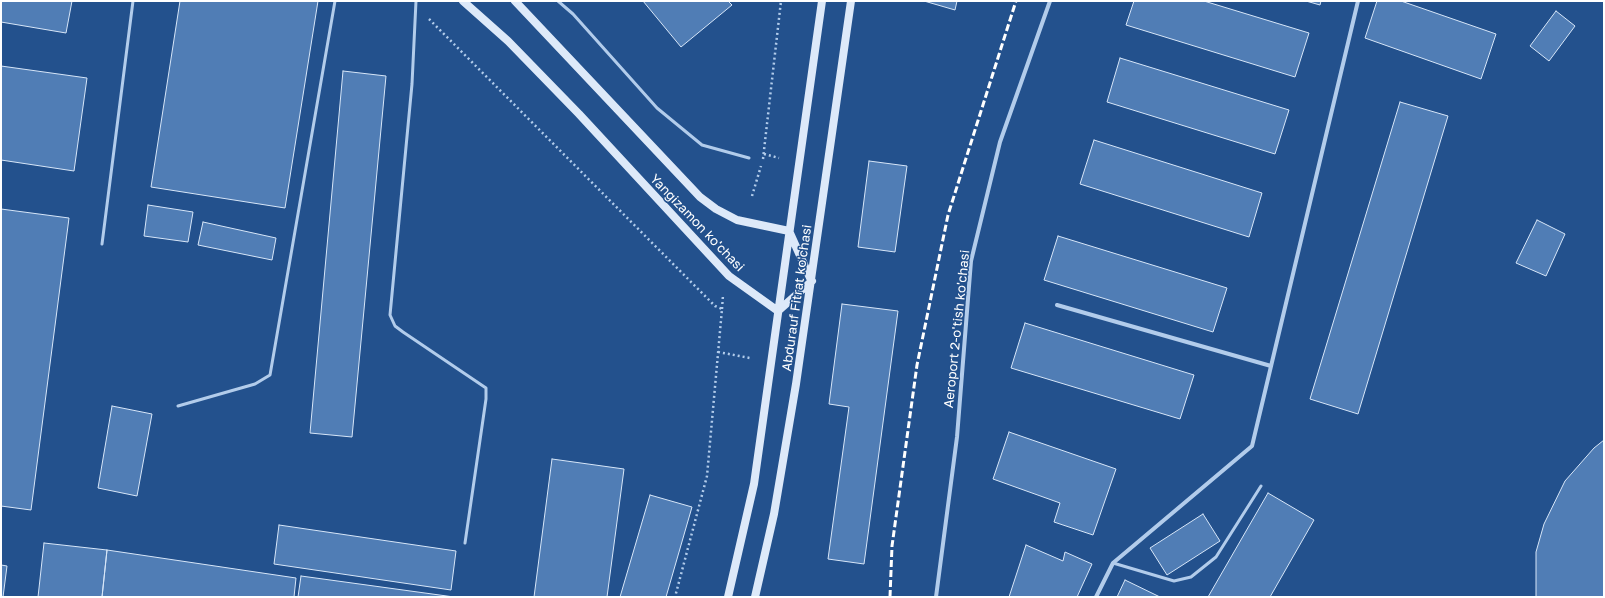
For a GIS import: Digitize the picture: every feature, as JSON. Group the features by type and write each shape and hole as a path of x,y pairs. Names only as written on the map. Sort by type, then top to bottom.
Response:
{"main road":[{"name":"Yangizamon ko'chasi","path":"462,1 508,41 579,114 704,251 729,276 778,311"},
{"name":"Yangizamon ko'chasi","path":"515,1 700,197 716,209 736,220 789,231"},
{"name":"Abdurauf Fitrat ko'chasi","path":"728,597 754,484 822,1"},
{"name":"Abdurauf Fitrat ko'chasi","path":"755,597 774,514 812,280 852,1"},
{"path":"778,311 812,280 789,231"}],"street":[{"name":"Aeroport 2-o'tish ko'chasi","path":"936,597 957,437 971,261 1000,142 1050,1"},
{"path":"1096,597 1113,564 1252,446 1358,1"},
{"path":"1057,305 1271,366"}],"lane":[{"path":"102,244 134,1"},
{"path":"178,406 256,384 270,375 335,1"},
{"path":"558,1 573,14 657,108 702,145 749,158"},
{"path":"416,3 412,84 390,314 395,326 486,388 486,399 465,543"},
{"path":"1113,564 1174,581 1191,577 1216,557 1261,486"}],"path":[{"path":"752,196 764,154 781,1"},
{"path":"416,3 715,306 722,310"},
{"path":"675,597 707,476 724,295"},
{"path":"718,352 750,358"}],"building":[{"path":"1,1 72,1 66,33 1,22"},
{"path":"180,1 318,1 285,208 151,187"},
{"path":"643,1 728,1 732,5 681,47"},
{"path":"924,1 957,1 955,10"},
{"path":"1134,1 1204,1 1309,33 1295,77 1126,25"},
{"path":"1306,1 1321,1 1320,5"},
{"path":"1377,1 1401,1 1496,34 1481,79 1365,38"},
{"path":"1556,11 1575,26 1549,61 1530,46"},
{"path":"1120,58 1289,110 1275,154 1107,102"},
{"path":"1,66 87,78 74,171 1,160"},
{"path":"343,71 386,76 352,437 310,433"},
{"path":"1400,102 1448,116 1358,414 1310,399"},
{"path":"1094,140 1262,193 1249,237 1080,184"},
{"path":"869,161 907,166 895,252 858,247"},
{"path":"148,205 193,212 188,242 144,236"},
{"path":"1,209 69,218 31,510 1,506"},
{"path":"1537,220 1565,234 1546,276 1516,263"},
{"path":"203,222 276,238 272,260 198,245"},
{"path":"1058,236 1227,288 1213,332 1044,280"},
{"path":"842,304 898,311 864,564 828,559 849,407 829,404"},
{"path":"1025,323 1194,375 1180,419 1011,368"},
{"path":"112,406 152,414 137,496 98,488"},
{"path":"1009,432 1116,469 1093,535 1054,522 1060,503 993,479"},
{"path":"1604,440 1604,597 1536,597 1536,552 1544,524 1565,481 1594,448"},
{"path":"552,459 624,469 607,597 534,597"},
{"path":"1268,493 1314,520 1270,597 1208,597"},
{"path":"650,495 692,507 666,597 620,597"},
{"path":"1203,514 1220,541 1167,575 1150,548"},
{"path":"279,525 456,551 451,590 274,564"},
{"path":"44,543 107,550 102,597 38,597"},
{"path":"1026,545 1063,561 1065,552 1092,564 1077,597 1009,597"},
{"path":"107,550 296,578 294,597 102,597"},
{"path":"1,565 7,566 3,597 1,597"},
{"path":"301,576 454,597 298,597"},
{"path":"1125,580 1160,597 1117,597"}],"railway":[{"path":"890,597 892,546 917,365 948,215 1016,1"}]}
